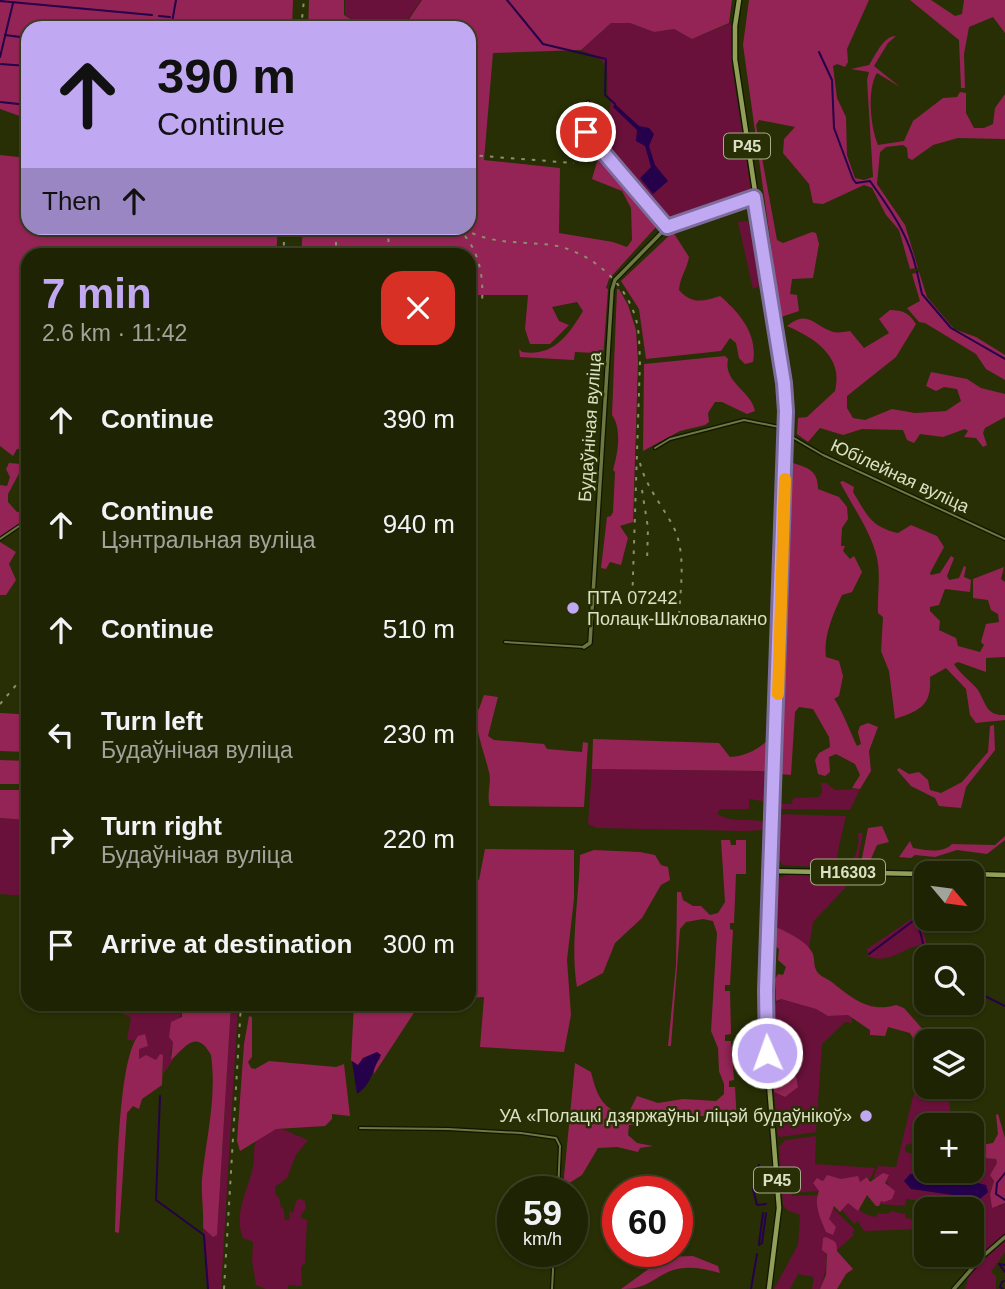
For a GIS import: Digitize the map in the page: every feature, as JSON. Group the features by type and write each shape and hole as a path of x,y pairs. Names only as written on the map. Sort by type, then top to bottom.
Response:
{"main road":[{"name":"Р45","path":"739,0 735,60 784,383 786,431 766,1036 779,1208 769,1289"},
{"name":"Н16303","path":"770,871 914,874"},
{"path":"984,874 1005,875"}],"street":[{"path":"589,102 586,132 667,227"},
{"name":"Будаўнічая вуліца","path":"584,647 589,646 591,639 612,290 621,272 667,227 754,197"},
{"path":"655,449 670,439 744,420 786,431"},
{"name":"Юбілейная вуліца","path":"786,431 822,454 1005,539"},
{"path":"0,540 21,525"},
{"path":"505,642 584,647"},
{"path":"360,1128 522,1133 552,1137 560,1142 559,1176"},
{"path":"954,1289 982,1257 1005,1237"},
{"path":"552,1289 553,1267"}],"shaded area":[{"path":"0,0 293,0 292,21 21,21 21,116 0,109"},
{"path":"309,0 344,0 344,15 354,21 308,21"},
{"path":"345,0 421,0 407,21 355,21 345,15"},
{"path":"422,0 732,0 729,23 692,39 674,29 654,32 630,23 611,23 581,50 493,53 484,160 560,168 559,233 627,247 632,240 631,208 622,191 592,179 599,155 641,203 656,227 609,279 606,288 603,359 594,353 575,352 574,360 520,357 519,349 533,353 558,343 572,329 583,311 577,302 552,307 559,321 569,325 550,344 530,344 525,329 528,295 476,295 476,248 302,248 302,235 476,235 476,21 408,21"},
{"path":"749,0 869,0 847,49 848,62 845,67 837,64 833,66 837,98 846,117 847,155 855,178 864,180 873,177 867,80 869,72 851,69 869,65 887,39 896,36 888,43 874,66 900,87 877,73 872,88 871,108 878,145 904,141 913,121 943,98 957,97 960,92 966,93 966,113 974,128 984,128 993,124 995,108 1005,94 1005,139 958,138 933,145 912,160 908,158 907,148 903,145 886,147 880,152 877,184 905,225 918,268 910,269 899,230 886,215 872,188 864,185 823,204 813,203 809,184 783,153 784,139 795,127 759,120 756,125 777,240 783,243 812,232 816,233 819,244 813,278 792,279 790,294 797,295 799,311 781,317 743,45"},
{"path":"910,0 931,0 955,16 962,14 964,0 1005,0 1005,33 993,17 969,27 964,54 965,88 961,88 959,40"},
{"path":"611,23 630,23 654,32 674,29 692,39 731,23 732,67 751,191 748,196 672,223 665,223 639,192 642,189 606,146 611,99 608,96 605,66 598,58 581,50"},
{"path":"615,104 639,126 649,128 654,134 649,146 655,165 668,181 653,194 640,178 651,167 645,146 636,141 637,130 613,107"},
{"path":"0,155 21,157 21,235 277,235 277,248 21,248 21,449 17,449 13,456 0,446"},
{"path":"748,221 761,285 753,289 738,222"},
{"path":"673,232 689,257 679,290 693,300 720,296 746,325 753,343 753,362 745,364 739,358 736,343 730,338 721,351 646,359 639,309 621,281"},
{"path":"919,272 927,297 954,329 976,337 1005,355 1005,380 986,369 976,354 919,322 907,308 920,301 912,274"},
{"path":"617,289 628,305 636,330 638,362 633,522 620,526 628,538 621,565 610,562 606,569 601,568 607,517 613,512 613,470 618,441 617,427 612,415"},
{"path":"890,310 905,313 916,324 896,357 847,396 847,408 853,418 865,420 892,409 915,413 946,411 961,401 957,389 944,387 936,391 926,386 931,372 967,379 981,388 1005,394 1005,417 985,428 983,433 987,445 983,447 976,438 964,437 968,431 965,429 943,437 920,434 914,443 907,440 903,430 862,429 843,435 820,428 808,442 797,434 798,418 807,417 835,391 837,379 831,358 824,350 807,336 787,326 794,321 806,319 833,332 850,331 864,348 889,333 879,319"},
{"path":"725,356 733,380 748,397 755,411 747,414 722,402 715,402 708,413 709,422 705,425 680,431 643,451 644,364"},
{"path":"9,463 21,464 21,470 8,494 8,502 17,512 21,512 21,524 0,538 0,485 7,486 10,477 6,469"},
{"path":"793,463 812,471 818,489 839,497 847,507 848,519 842,528 841,546 845,546 843,551 850,559 854,556 862,572 852,592 842,595 835,610 825,649 826,657 839,661 843,676 839,696 834,699 857,746 861,744 858,732 860,726 868,723 878,727 869,751 871,771 860,789 852,788 860,775 855,764 836,754 829,757 830,772 825,776 818,774 815,760 819,753 830,747 829,737 813,709 799,707 795,712 791,775 779,774"},
{"path":"840,482 854,487 853,492 866,513 882,527 898,533 911,525 937,536 944,547 931,575 940,573 951,556 954,558 947,576 949,580 959,578 964,566 966,567 964,577 971,580 970,592 945,589 939,605 930,607 930,611 940,621 939,630 956,638 958,646 980,652 984,645 981,642 986,624 999,622 998,614 991,610 988,600 973,598 973,579 1004,567 1001,579 1005,582 1005,657 986,658 986,672 958,662 954,664 978,690 990,711 1005,715 1005,720 976,723 970,715 966,689 946,668 930,677 929,695 922,706 895,719 889,671 881,651 883,617 878,613 877,558 866,528"},
{"path":"0,542 16,552 9,564 16,580 6,595 0,595"},
{"path":"775,657 771,771 592,769 593,739 719,743 730,757 758,748 767,741 771,660"},
{"path":"484,695 498,697 488,736 494,740 544,744 547,749 582,752 583,742 588,743 584,807 490,806 490,776 476,717 476,710"},
{"path":"0,713 21,713 21,752 0,751"},
{"path":"994,725 995,750 966,787 961,808 939,806 935,798 911,786 897,770 899,768 909,774 919,772 928,780 930,790 941,793 962,782 988,752 990,726"},
{"path":"0,760 21,761 21,784 0,784"},
{"path":"592,769 771,771 769,802 749,799 749,809 720,809 717,814 730,819 767,823 767,828 745,831 597,828 588,824"},
{"path":"821,783 826,783 835,790 860,789 850,810 777,809 777,803 791,804 794,798 819,797 822,792"},
{"path":"0,790 21,790 21,820 0,818"},
{"path":"776,814 846,816 837,866 848,866 851,863 858,847 858,833 863,833 857,863 851,869 783,865 775,854"},
{"path":"0,818 21,820 21,896 0,894"},
{"path":"882,826 889,842 877,845 867,868 864,868 861,863 868,828"},
{"path":"1005,836 1005,840 987,854 957,850 935,857 899,857 910,841 913,848 934,850 944,849 952,844 995,845"},
{"path":"721,840 730,840 731,845 736,845 736,840 746,840 746,874 736,874 734,923 730,923 730,929 733,930 730,985 725,985 725,991 730,991 731,1034 725,1035 725,1041 731,1041 734,1080 729,1081 729,1087 735,1087 737,1123 731,1123 725,1113 712,1112 711,1116 665,1116 662,1111 647,1121 629,1125 628,1135 637,1143 653,1146 640,1148 638,1152 617,1147 598,1148 582,1175 564,1176 575,1063 591,1072 597,1092 604,1103 622,1114 630,1110 637,1096 658,1103 683,1099 716,1101 724,1094 718,1048 711,1031 717,933 713,921 703,919 686,922 680,929 671,1046 668,1046 676,965 677,892 681,892 683,900 693,906 701,906 710,915 718,913 725,902"},
{"path":"485,849 574,850 574,899 567,960 571,1015 564,1052 480,1047 484,997 476,998 476,880 479,880"},
{"path":"594,850 655,855 661,865 668,867 670,880 661,885 642,918 615,943 603,973 577,987 575,938 580,855"},
{"path":"789,874 856,876 813,922 809,948 791,934 772,929 774,888 779,878"},
{"path":"913,918 914,931 923,931 927,944 914,945 884,958 868,956 867,949"},
{"path":"778,928 798,938 813,954 817,972 855,999 870,1006 896,1005 904,1008 922,1029 914,1029 914,1040 910,1033 888,1027 885,1036 870,1035 870,1030 848,1015 828,1016 816,1009 781,999 776,1001 775,979 778,974 783,975 786,967 778,960 779,949 772,944 772,929"},
{"path":"781,999 816,1009 828,1016 848,1015 852,1018 852,1023 845,1022 822,1044 816,1132 781,1137 778,1136 774,1092 785,1097 798,1086 789,1067 771,1055 770,1017 775,1004"},
{"path":"115,1011 182,1011 170,1054 173,1060 163,1074 163,1055 156,1060 139,1059 138,1036 133,1041 127,1039 131,1017"},
{"path":"182,1011 231,1011 217,1235 213,1237 203,1228 202,1185 212,1102 211,1055 206,1047 195,1042 186,1046 171,1060 171,1022 182,1017"},
{"path":"231,1011 238,1011 221,1289 208,1289 203,1228 213,1237 217,1235"},
{"path":"354,1011 415,1011 374,1074 374,1067 381,1057 356,1066 351,1060"},
{"path":"249,1016 252,1017 252,1057 248,1062 251,1068 255,1069 269,1061 336,1067 344,1064 350,1116 332,1114 332,1119 325,1126 276,1129 240,1151 237,1141 244,1044"},
{"path":"145,1034 148,1046 139,1049 139,1059 146,1055 156,1060 160,1054 163,1055 162,1085 142,1099 139,1109 133,1106 127,1113 119,1233 115,1232 122,1099 131,1050 138,1036"},
{"path":"377,1052 381,1055 372,1076 357,1094 352,1061 358,1065 363,1058"},
{"path":"771,1055 794,1066 798,1087 785,1097 774,1092"},
{"path":"914,1092 914,1099 949,1099 951,1113 914,1113 914,1143 906,1145 905,1149 906,1152 914,1154 914,1183 984,1183 984,1158 996,1159 997,1163 990,1175 994,1181 990,1194 999,1207 1005,1203 1005,1234 984,1252 984,1197 914,1197 914,1200 906,1199 905,1206 880,1204 879,1202 893,1197 883,1173 879,1178 873,1178 878,1166 896,1167"},
{"path":"998,1114 1005,1138 1005,1203 992,1208 990,1194 994,1181 990,1175 997,1163 996,1159 984,1158 984,1145 993,1143 998,1134"},
{"path":"276,1129 308,1140 296,1155 287,1178 275,1187 285,1220 290,1219 289,1211 293,1213 296,1201 305,1201 306,1208 300,1217 307,1220 305,1263 301,1267 302,1286 288,1285 288,1289 266,1289 256,1285 252,1261 253,1242 243,1238 240,1229 240,1211 253,1167 255,1143 265,1133"},
{"path":"816,1136 815,1164 875,1168 870,1179 867,1177 860,1182 856,1178 826,1176 823,1181 819,1178 820,1191 791,1193 792,1196 817,1195 817,1210 828,1220 832,1207 855,1230 852,1232 854,1235 837,1250 830,1239 824,1241 826,1265 820,1289 812,1289 814,1277 798,1274 790,1289 774,1289 798,1245 800,1215 787,1210 783,1205 779,1147 785,1140"},
{"path":"883,1173 889,1175 885,1183 895,1191 892,1199 881,1201 879,1206 876,1206 867,1195 858,1211 848,1203 840,1212 834,1206 829,1219 836,1227 833,1235 826,1232 817,1207 819,1191 813,1183 817,1178 823,1181 827,1175 841,1179 858,1176 860,1182 867,1177 870,1182"},
{"path":"910,1174 914,1174 914,1183 977,1183 986,1185 988,1192 982,1197 966,1197 911,1189 904,1181"},
{"path":"847,1202 871,1216 876,1217 878,1213 888,1214 891,1211 905,1214 905,1218 914,1219 914,1229 864,1231 858,1221 854,1224 842,1210"},
{"path":"823,1238 836,1243 837,1251 853,1269 846,1274 837,1289 820,1289 826,1275 827,1254 822,1250"},
{"path":"1005,1239 1005,1252 991,1272 996,1276 996,1289 965,1289 970,1273 976,1267 984,1267 984,1259"},
{"path":"693,1256 718,1266 720,1273 700,1268 679,1268 640,1287 621,1289 651,1267 693,1267"}],"waterway":[{"path":"172,21 176,0"},
{"path":"507,0 543,44 606,59 605,95 615,104"},
{"path":"0,1 152,15"},
{"path":"0,57 13,3"},
{"path":"159,16 170,17"},
{"path":"5,35 21,37"},
{"path":"819,52 832,80 834,128 853,179 856,183 870,181 903,233 916,268"},
{"path":"0,64 21,66"},
{"path":"0,102 21,104"},
{"path":"917,272 922,294 951,328 1005,359"},
{"path":"869,954 913,921 917,925 923,945"},
{"path":"984,996 1005,1006"},
{"path":"160,1096 156,1200 204,1235 208,1289"},
{"path":"759,1165 761,1179 753,1189 757,1205 766,1204"},
{"path":"1005,1173 997,1183 996,1194 1005,1200"},
{"path":"759,1243 763,1213"},
{"path":"759,1245 762,1243 766,1213"},
{"path":"751,1289 757,1254"},
{"path":"1005,1265 999,1264 1005,1272"},
{"path":"1003,1289 1000,1287 1005,1281"}],"railway":[{"path":"302,21 304,0"},
{"path":"476,156 574,163"},
{"path":"476,234 494,240 551,245 577,253 602,268 612,278 634,313 640,361 632,606"},
{"path":"284,235 284,248"},
{"path":"336,235 336,248"},
{"path":"388,235 389,248"},
{"path":"464,235 472,248"},
{"path":"476,256 482,281 482,302"},
{"path":"640,463 646,480 673,526 680,548 682,571 679,618"},
{"path":"642,490 648,528 647,563"},
{"path":"0,704 21,679"},
{"path":"224,1289 241,1011"}],"slow traffic":[{"path":"778,694 785,479"}],"place":[{"name":"ПТА 07242 Полацк-Шкловалакно","path":"573,608"},
{"name":"УА «Полацкі дзяржаўны ліцэй будаўнікоў»","path":"866,1116"}],"route":[{"path":"586,132 667,227 754,197 786,396 785,501 766,990 767,1053"}]}
